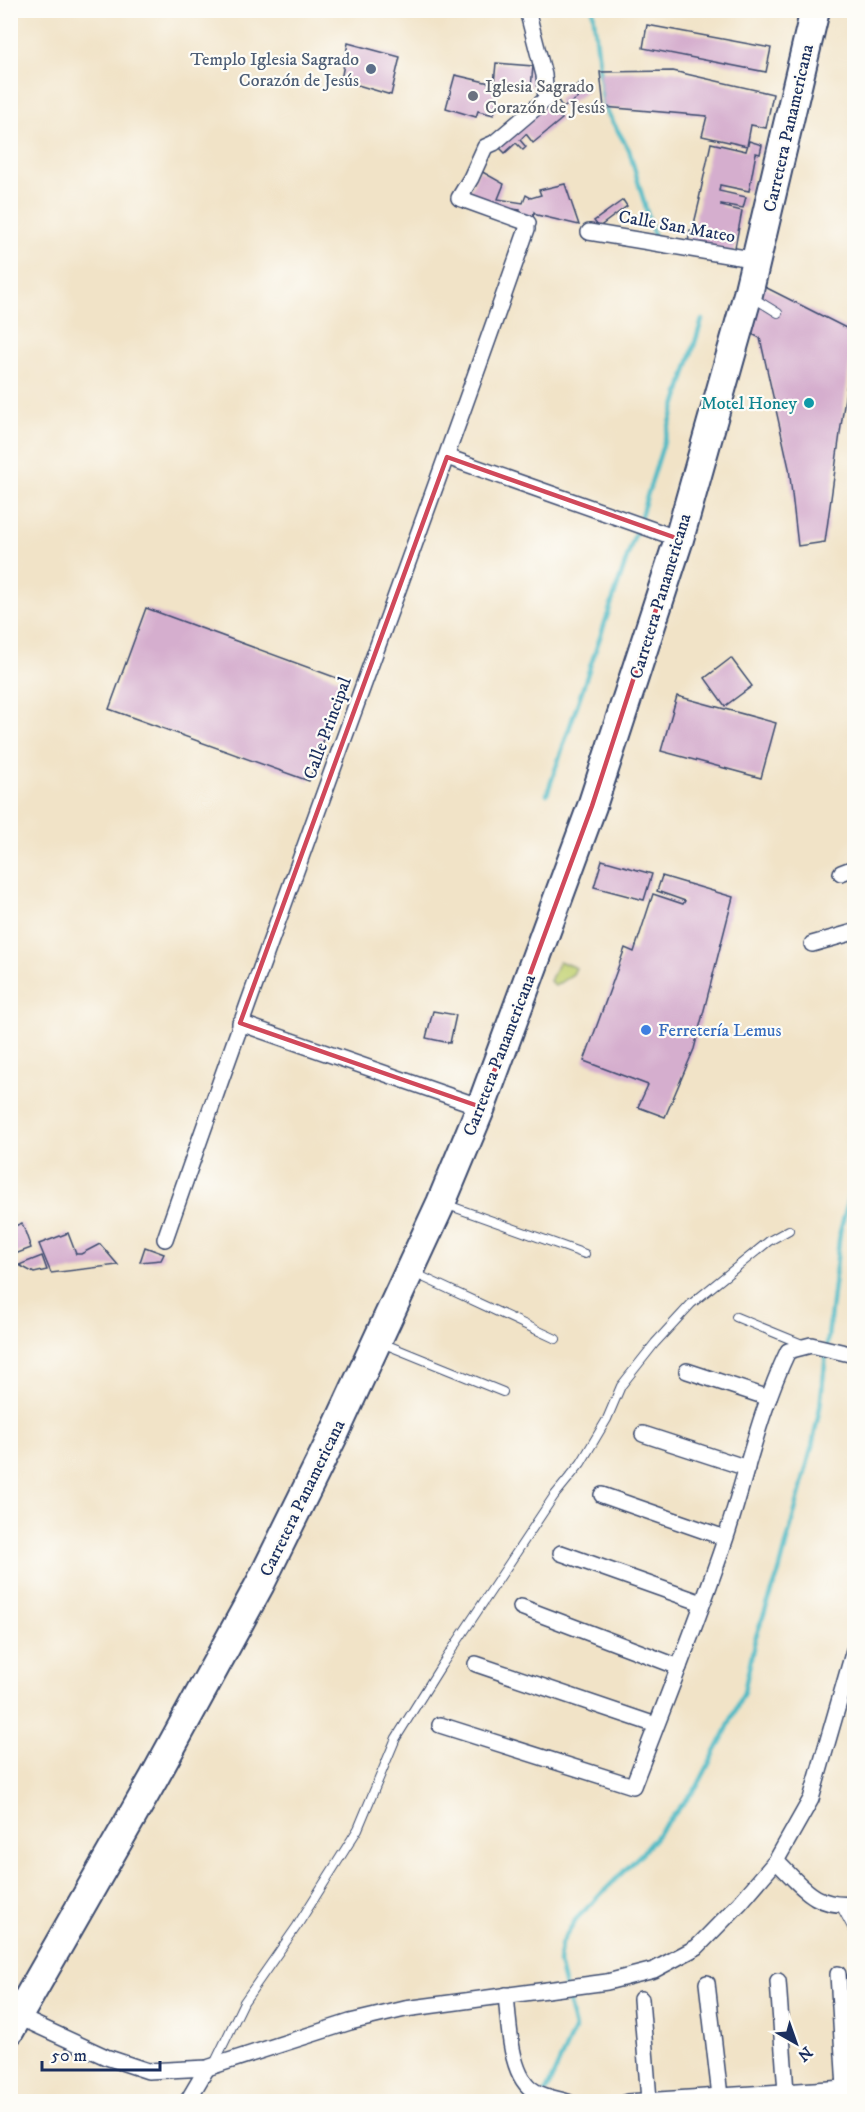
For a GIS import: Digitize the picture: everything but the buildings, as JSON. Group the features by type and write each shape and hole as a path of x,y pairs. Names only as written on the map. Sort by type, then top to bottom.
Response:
{"highway":[{"name":"Carretera Panamericana","path":"14,2023 154,1778 260,1584 334,1434 441,1203 481,1107 592,806 679,538 757,260 815,10"}],"street":[{"name":"Calle Principal","path":"165,1239 240,1023 447,457 527,226 459,198 485,147 494,143 546,99 544,75 527,10"},
{"name":"Calle San Mateo","path":"590,232 757,260"},
{"path":"447,457 679,538"},
{"path":"812,944 855,932"},
{"path":"240,1023 481,1107"},
{"path":"440,1725 633,1786 680,1667 725,1538 774,1379 788,1351 809,1346 851,1354"},
{"path":"687,1371 769,1398"},
{"path":"643,1434 747,1468"},
{"path":"602,1494 725,1538"},
{"path":"561,1553 702,1603"},
{"path":"521,1607 680,1667"},
{"path":"14,2023 148,2071 210,2067 350,2022 405,2009 607,1982 654,1970 697,1947 777,1861 811,1799 855,1650"},
{"path":"476,1664 656,1725"},
{"path":"777,1861 813,1897 827,1904 847,1905"},
{"path":"627,2102 720,2096 747,2098 786,2092 815,2096 850,2089 838,1974"},
{"path":"778,1981 786,2092"},
{"path":"707,1983 720,2096"},
{"path":"506,1995 515,2061 522,2078 534,2092 561,2100"},
{"path":"641,1999 650,2100"},
{"path":"187,2102 210,2067"}],"lane":[{"path":"748,294 778,313"},
{"path":"441,1203 585,1254"},
{"path":"210,2067 244,2002 297,1926 358,1829 396,1738 554,1496 581,1463 607,1419 621,1386 655,1343 691,1304 768,1241 789,1230"},
{"path":"409,1271 556,1339"},
{"path":"736,1317 809,1346"},
{"path":"376,1340 503,1392"},
{"path":"847,1905 855,1931"}],"highlighted area":[{"path":"447,457 679,539 592,806 481,1107 240,1023"}],"green space":[{"path":"559,961 576,968 573,974 555,986 550,981"}],"waterway":[{"path":"593,10 604,107 629,150 655,240"},
{"path":"547,794 638,525 702,320"},
{"path":"545,2094 575,2028 559,1963 561,1944 576,1919 642,1853 697,1787 744,1692 755,1639 779,1572 812,1446 820,1407 840,1232 854,1178"}],"place":[{"name":"Templo Iglesia Sagrado Corazón de Jesús","path":"371,69"},
{"name":"Iglesia Sagrado Corazón de Jesús","path":"473,96"},
{"name":"Motel Honey","path":"809,403"},
{"name":"Ferretería Lemus","path":"646,1030"}]}
